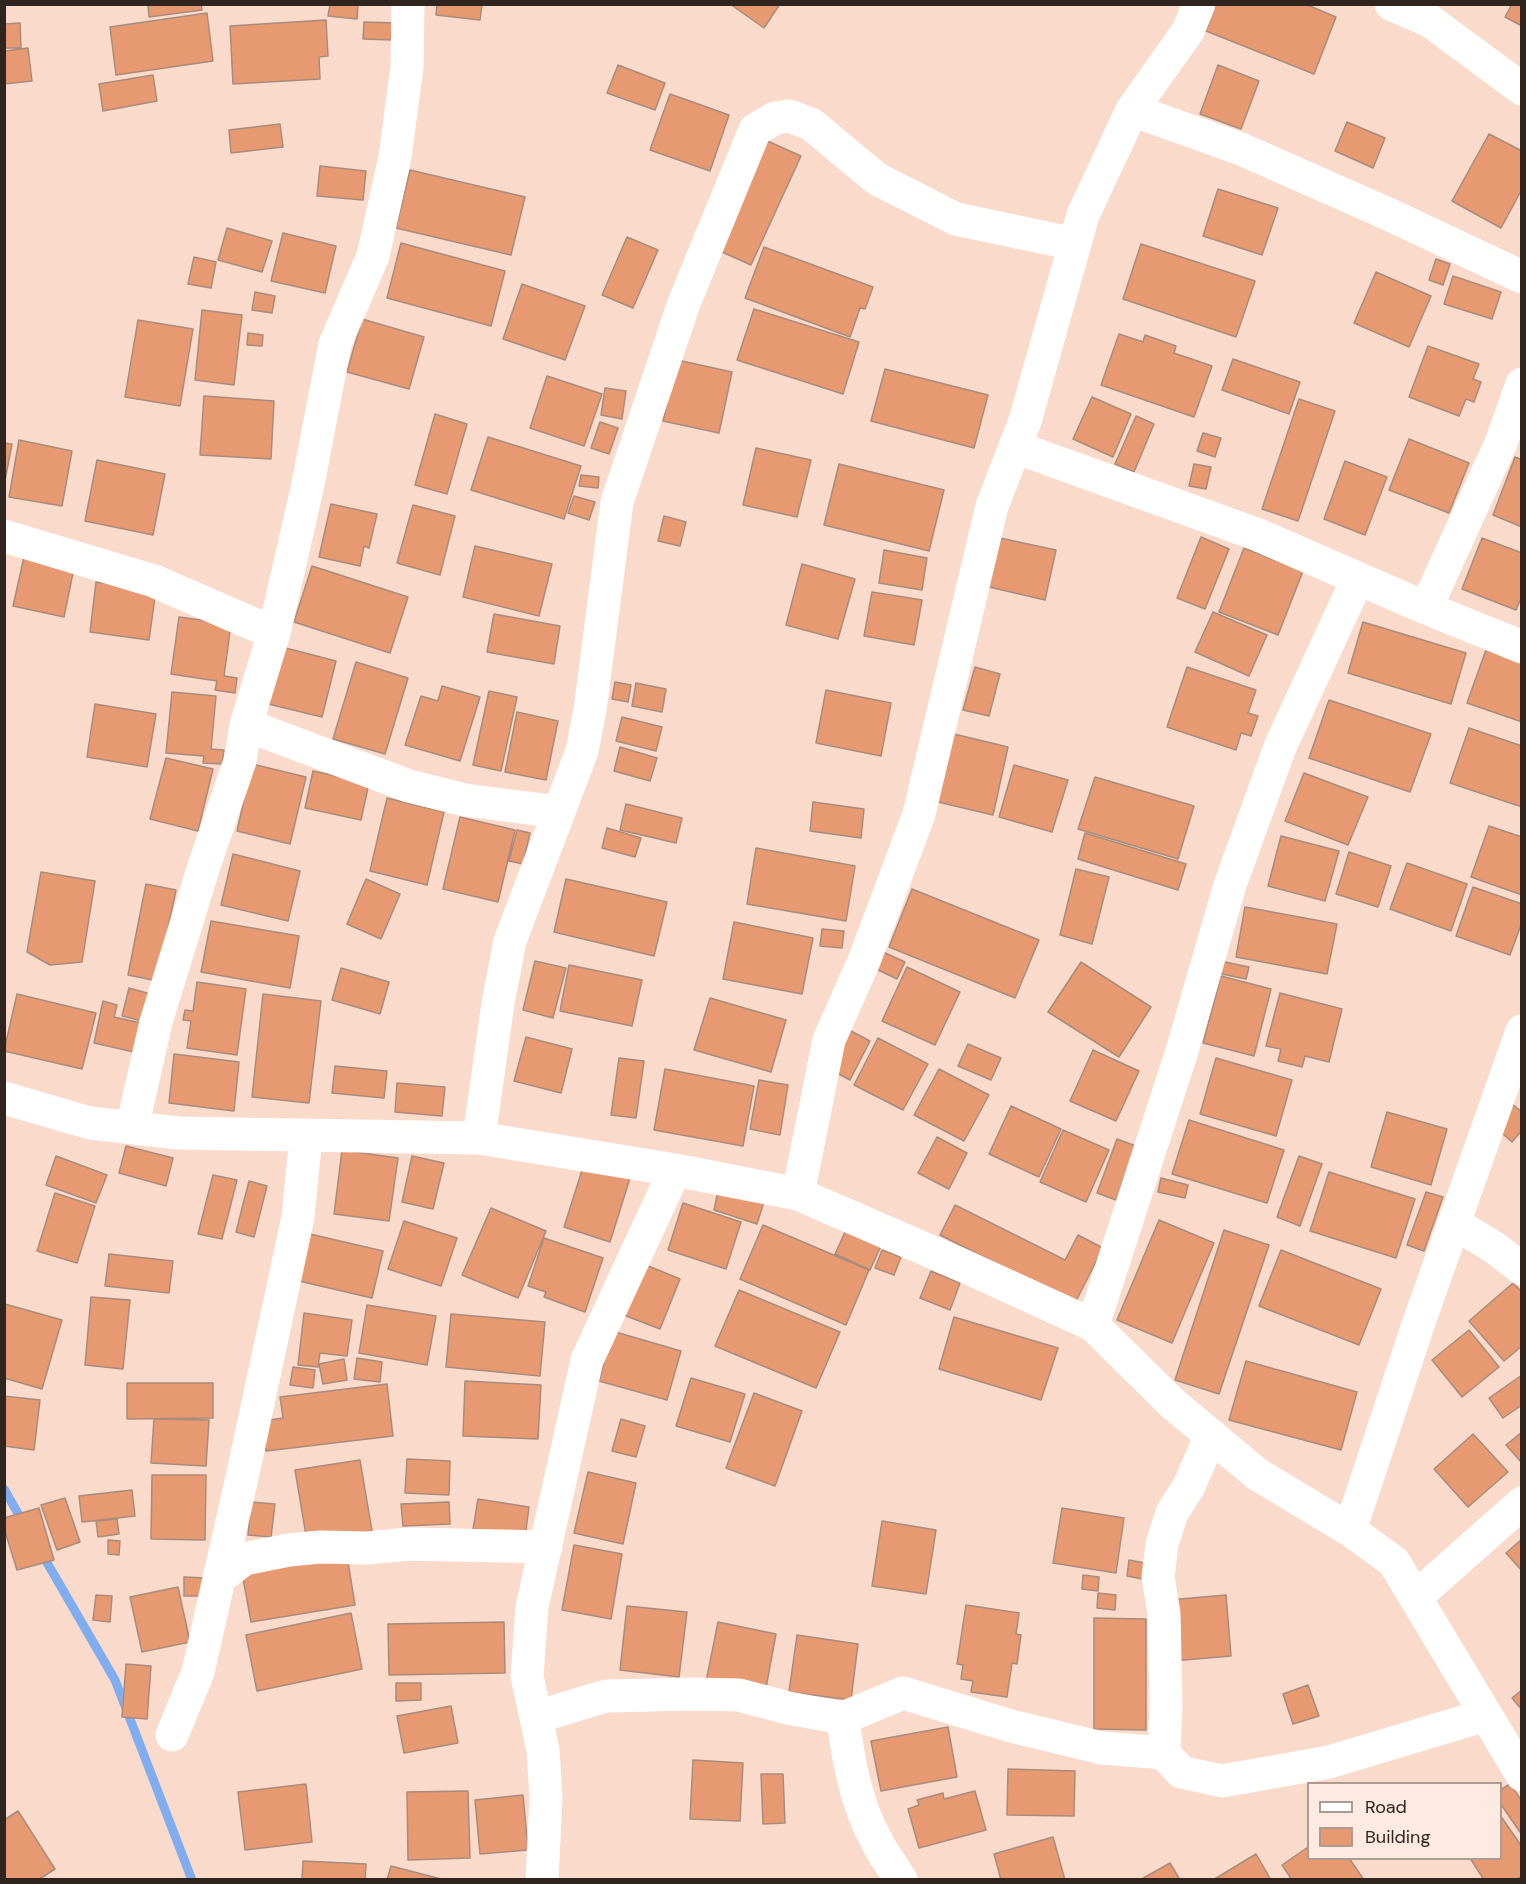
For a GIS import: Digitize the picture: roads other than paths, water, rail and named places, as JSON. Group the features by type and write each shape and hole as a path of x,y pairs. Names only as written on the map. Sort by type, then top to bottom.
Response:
{"street":[{"path":"132,1128 156,1022 204,866 240,761 246,725 274,633 307,489 335,344 373,256 395,157 407,67 408,4"},
{"path":"798,1194 829,1040 864,961 919,814 992,506 1026,421 1083,215 1132,110 1188,31 1199,4"},
{"path":"1391,4 1430,21 1521,89"},
{"path":"1132,110 1241,149 1386,213 1521,277"},
{"path":"479,1138 498,1003 510,941 582,751 590,710 617,502 684,303 755,130 775,118 789,116 811,124 877,178 956,219 1075,244"},
{"path":"1426,608 1501,443 1521,384"},
{"path":"1015,447 1256,534 1521,647"},
{"path":"4,536 154,581 274,633"},
{"path":"1093,1325 1182,1051 1230,885 1280,747 1358,578"},
{"path":"246,725 409,786 465,800 559,813"},
{"path":"1350,1530 1521,1031"},
{"path":"4,1098 90,1123 178,1133 479,1138 675,1170 798,1194 964,1266 1093,1325 1172,1403 1257,1474 1350,1530 1395,1562 1521,1774"},
{"path":"172,1735 198,1672 243,1473 298,1217 306,1136"},
{"path":"542,1880 546,1797 543,1750 527,1676 532,1607 587,1360 675,1170"},
{"path":"1454,1223 1495,1248 1521,1269"},
{"path":"1164,1753 1166,1705 1164,1613 1158,1577 1162,1544 1172,1513 1189,1486 1210,1435"},
{"path":"1416,1597 1521,1503"},
{"path":"219,1578 244,1559 289,1550 320,1547 367,1548 409,1544 546,1547"},
{"path":"536,1717 606,1696 693,1694 739,1695 788,1708 843,1718 903,1693 1011,1726 1102,1748 1164,1753 1181,1772 1222,1781 1329,1762 1486,1715"},
{"path":"843,1718 846,1745 857,1794 876,1840 901,1880"}],"waterway":[{"path":"4,1489 24,1524"},
{"path":"42,1554 115,1680 192,1880"}]}
